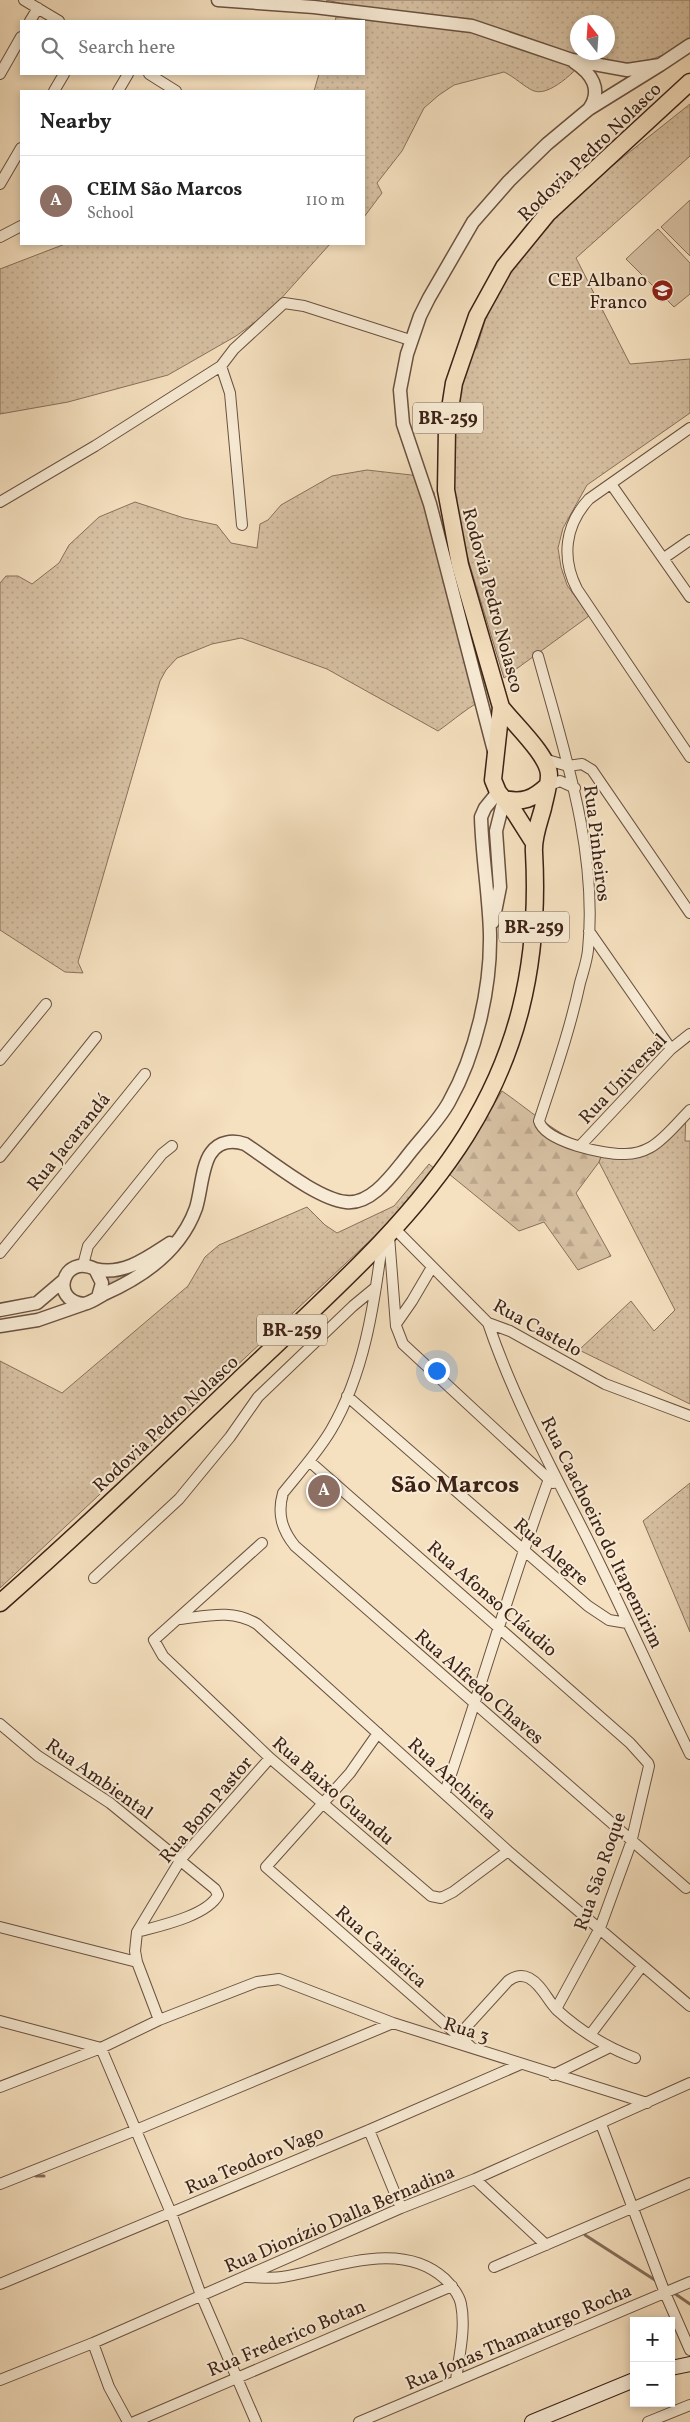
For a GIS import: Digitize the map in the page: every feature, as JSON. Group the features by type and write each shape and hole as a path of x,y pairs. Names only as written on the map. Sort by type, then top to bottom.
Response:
{"highway":[{"path":"682,97 690,75"},
{"name":"Rodovia Pedro Nolasco","path":"534,843 515,812 501,796 493,780 501,707 460,565 446,490 446,448 454,383 477,316 504,267 548,213 594,169 682,97 690,82"},
{"name":"Rodovia Pedro Nolasco","path":"0,1603 44,1565 388,1236 444,1170 477,1120 498,1077 521,1010 532,948 535,900 534,843 547,786 548,768 544,759 501,707"},
{"path":"496,756 506,744 515,741 531,744"},
{"path":"501,796 521,802 535,797 547,786"}],"main road":[{"path":"675,2367 690,2364"},
{"path":"532,2422 630,2382"}],"street":[{"path":"24,0 58,20"},
{"path":"218,0 314,7 472,26 570,59"},
{"path":"31,20 38,8"},
{"path":"0,74 20,39"},
{"path":"496,756 430,504 407,440 401,414 400,390 410,340 429,298 473,222 509,181 547,144 589,109 690,45"},
{"path":"572,60 627,70 660,64"},
{"path":"572,60 586,70 595,86 596,95 589,109"},
{"path":"55,90 63,75"},
{"path":"119,90 127,75"},
{"path":"151,75 174,90"},
{"path":"0,184 20,150"},
{"path":"0,237 20,227"},
{"path":"0,502 95,446 221,366 234,349 282,304 287,302 410,340"},
{"path":"221,366 230,392 242,525"},
{"path":"690,428 596,493 580,510 568,541 569,571 577,589 690,757"},
{"path":"611,484 690,597"},
{"path":"664,558 690,540"},
{"name":"Rua Pinheiros","path":"538,656 575,788 587,865 589,931 588,952 574,1013 539,1121 541,1126 550,1135 580,1146"},
{"path":"544,759 568,766 582,764 592,770 690,913"},
{"path":"547,786 560,781 575,788"},
{"path":"0,1326 38,1320 84,1304 138,1277 154,1266 169,1252 180,1236 196,1207 210,1155 218,1146 226,1142 245,1144 318,1192 347,1203 355,1202 379,1189 448,1104 461,1080 475,1041 489,966 490,934 481,817 485,808 501,796"},
{"path":"589,931 671,1049"},
{"path":"0,1060 46,1004"},
{"name":"Rua Universal","path":"580,1146 671,1049 690,1034"},
{"path":"0,1157 96,1037"},
{"name":"Rua Jacarandá","path":"0,1253 145,1074"},
{"path":"580,1146 626,1154 644,1150 656,1143 690,1110"},
{"path":"98,1297 102,1283 89,1267 88,1246 162,1154 172,1146"},
{"path":"0,1310 37,1303 64,1280 71,1269 89,1267 106,1272 123,1269 180,1236"},
{"path":"309,1461 334,1426 347,1396 368,1331 388,1236"},
{"path":"388,1236 398,1335 410,1352 561,1490"},
{"name":"Rua Castelo","path":"388,1236 432,1267 488,1323 510,1332 605,1384 690,1416"},
{"path":"396,1324 418,1292 432,1267"},
{"path":"64,1280 64,1292 68,1297 78,1304 84,1304"},
{"path":"94,1578 178,1499 224,1444 258,1397 353,1306 376,1287"},
{"name":"Rua Caachoeiro do Itapemirim","path":"488,1323 561,1490 690,1754"},
{"name":"Rua Alegre","path":"347,1396 600,1615 609,1620 627,1623"},
{"name":"Rua Alfredo Chaves","path":"309,1461 283,1493 280,1504 281,1523 286,1535 295,1546 631,1843 686,1888"},
{"name":"Rua Afonso Cláudio","path":"309,1461 630,1742 644,1757 649,1766"},
{"path":"445,1792 475,1704 523,1549 549,1479"},
{"path":"180,1619 262,1543"},
{"name":"Rua Anchieta","path":"180,1619 227,1614 247,1618 268,1633 508,1851 690,2006"},
{"name":"Rua Baixo Guandu","path":"180,1619 154,1640 158,1650 170,1665 270,1758 431,1896 441,1898 453,1892 508,1851"},
{"name":"Rua Ambiental","path":"0,1725 38,1756 110,1803 212,1885 218,1895 215,1900 196,1913 137,1932"},
{"path":"323,1804 361,1758 378,1733"},
{"name":"Rua Bom Pastor","path":"159,2020 137,1962 135,1951 137,1932 181,1860 270,1758"},
{"name":"Rua São Roque","path":"556,2009 600,1928 631,1843 649,1766"},
{"name":"Rua Cariacica","path":"323,1804 266,1867 474,2050"},
{"path":"0,1927 137,1962"},
{"path":"590,2035 642,1966"},
{"path":"458,2036 508,1981 514,1976 521,1976 533,1980 556,2009 608,2048 635,2058"},
{"name":"Rua 3","path":"159,2020 257,1982 279,1979 393,2023 553,2075 647,2103"},
{"path":"0,2087 101,2048 159,2020"},
{"path":"0,2022 101,2048"},
{"path":"1,2180 136,2130 393,2023"},
{"path":"101,2048 171,2213 201,2295 256,2422"},
{"path":"553,2075 608,2048"},
{"name":"Rua Teodoro Vago","path":"0,2284 369,2130 521,2064"},
{"name":"Rua Dionízio Dalla Bernadina","path":"0,2380 93,2343 401,2208 475,2179 690,2083"},
{"path":"601,2124 664,2293 690,2350"},
{"path":"369,2130 401,2208"},
{"path":"475,2179 546,2244"},
{"path":"494,2267 690,2183"},
{"path":"244,2277 280,2277 362,2260 385,2258 410,2260 424,2264 452,2286 461,2304 462,2321 456,2380"},
{"name":"Rua Jonas Thamaturgo Rocha","path":"359,2422 690,2282"},
{"name":"Rua Frederico Botan","path":"134,2422 452,2286"},
{"path":"93,2343 109,2387 128,2422"},
{"path":"648,2422 690,2405"}],"green space":[{"path":"326,0 690,0 690,40 668,53 642,62 615,63 603,60 615,60 615,15 570,15 570,60 585,60 566,79 541,92 534,91 504,72 454,85 439,95 424,108 402,151 377,183 382,193 365,216 365,90 314,90 319,75 365,75 365,20 335,20 340,3"},
{"path":"690,104 690,156 576,258 630,364 690,359 690,413 587,485 563,528 558,548 561,567 567,585 589,616 504,678 462,539 451,473 455,416 468,359 477,347 487,314 510,271 537,235 565,207 612,166"},
{"path":"690,200 690,256 661,227"},
{"path":"658,229 690,263 690,294 674,307 626,259"},
{"path":"62,245 329,245 269,312 236,336 168,375 68,402 0,414 0,269"},
{"path":"367,470 420,476 421,480 434,492 441,536 486,699 469,708 438,731 327,669 241,638 212,644 177,658 166,670 160,681 78,962 83,973 65,972 0,930 0,583 6,576 18,576 32,584 59,563 69,545 99,517 135,502 184,518 217,525 231,543 257,548 260,524 268,520 281,505 332,476"},
{"path":"502,1091 562,1134 589,1147 603,1151 599,1162 576,1193 611,1256 578,1270 544,1222 519,1231 449,1174"},
{"path":"686,1110 685,1141 690,1141 690,1404 579,1350 631,1301 654,1331 675,1310 599,1162 603,1151 657,1148"},
{"path":"429,1164 436,1170 378,1233 0,1588 0,1361 62,1393 188,1286 205,1257 219,1245 307,1207 325,1225 337,1233 394,1206"},
{"path":"161,1256 110,1290 108,1277 132,1270"},
{"path":"690,1483 690,1632 643,1521"}],"waterway":[{"path":"36,2176 44,2176"},
{"path":"585,2235 658,2282"},
{"path":"674,2293 690,2304"}],"place":[{"name":"CEP Albano Franco","path":"663,290"},
{"name":"CEIM São Marcos","path":"324,1491"}],"district":[{"name":"São Marcos","path":"455,1484"}]}
